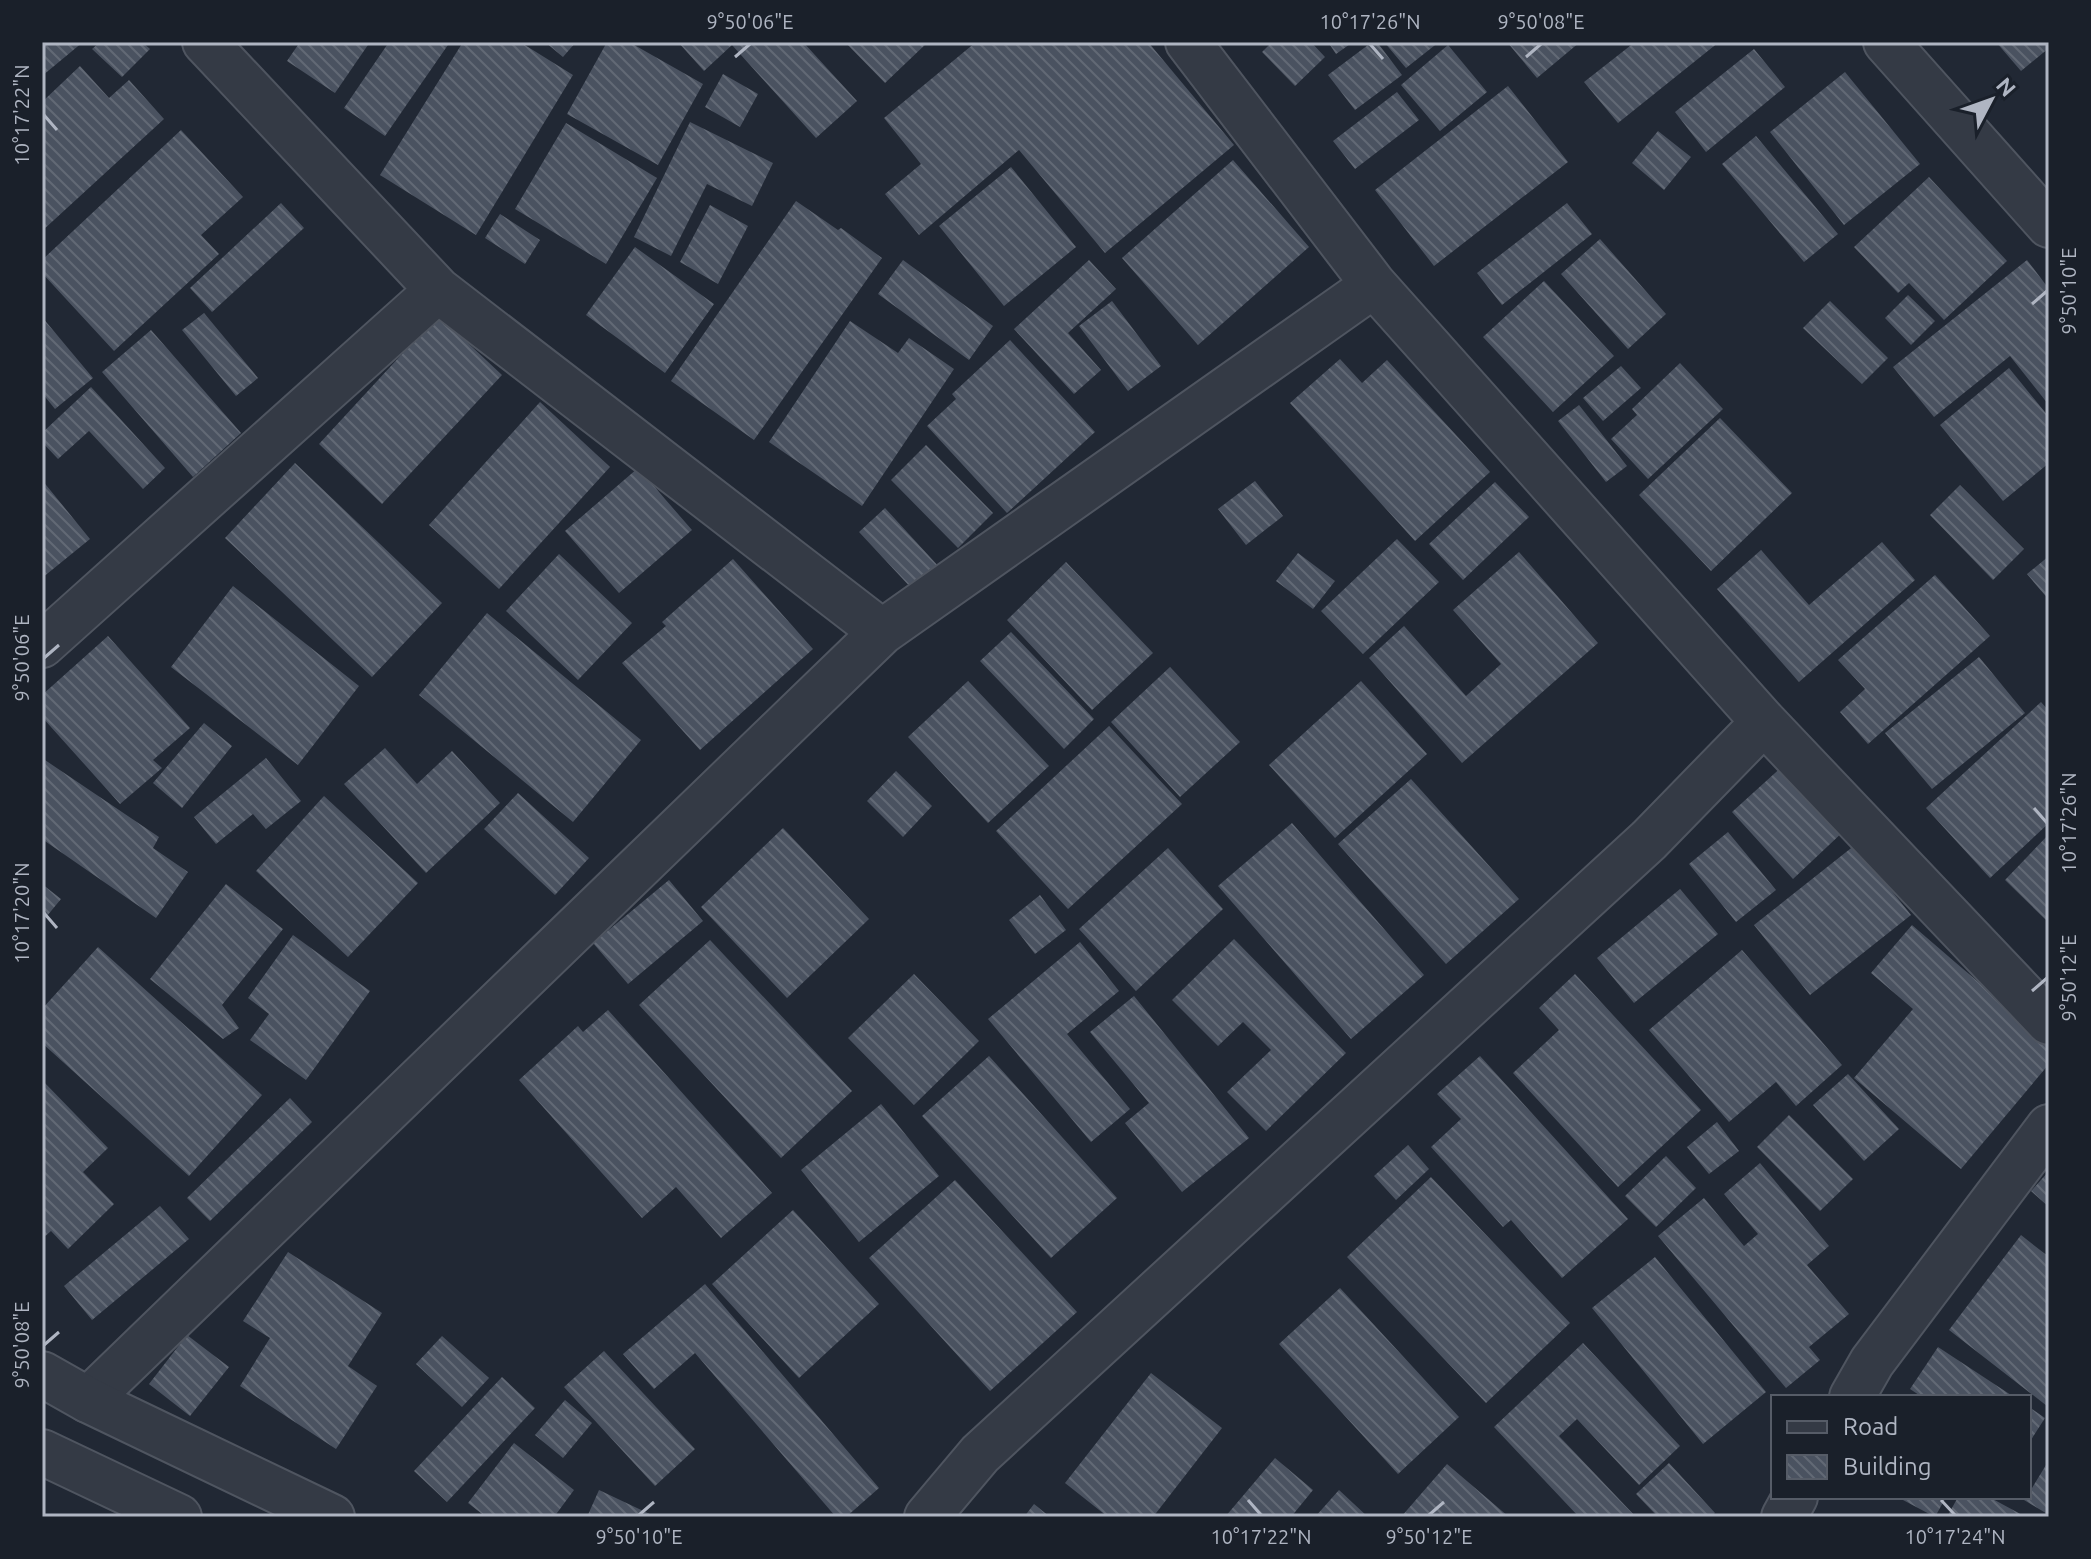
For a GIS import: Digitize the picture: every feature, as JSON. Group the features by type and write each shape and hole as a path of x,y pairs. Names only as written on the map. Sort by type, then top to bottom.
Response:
{"street":[{"path":"205,42 438,290 882,632"},
{"path":"1188,42 1374,285 1764,722 2049,1022"},
{"path":"1886,42 2049,225"},
{"path":"88,1400 882,632 1374,285"},
{"path":"42,645 438,290"},
{"path":"927,1517 980,1454 1649,840 1764,722"},
{"path":"1853,1395 1872,1362 2049,1127"},
{"path":"42,1374 88,1400 332,1517"},
{"path":"45,1460 179,1517"},
{"path":"1784,1517 1794,1499"}],"building":[{"path":"42,42 83,42 42,76"},
{"path":"100,42 142,42 150,49 122,77 92,49"},
{"path":"300,42 370,42 335,93 287,61"},
{"path":"389,42 450,42 385,136 344,108"},
{"path":"463,42 520,42 573,75 476,235 380,175"},
{"path":"545,42 576,42 563,57"},
{"path":"607,42 629,42 703,84 658,165 567,114"},
{"path":"678,42 803,42 857,101 816,138 732,45 704,71"},
{"path":"845,42 928,42 885,83"},
{"path":"976,42 1148,42 1234,145 1105,253 1019,150 919,235 885,194 921,164 884,118"},
{"path":"1272,42 1311,42 1325,57 1295,86 1262,52"},
{"path":"1328,42 1353,42 1336,54"},
{"path":"1372,42 1377,42 1402,75 1355,110 1328,75"},
{"path":"1384,42 1439,42 1406,68"},
{"path":"1507,42 1580,42 1537,78"},
{"path":"1635,42 1719,42 1618,123 1584,82"},
{"path":"1996,42 2049,42 2049,48 2021,71"},
{"path":"1448,45 1487,92 1440,131 1401,85"},
{"path":"1754,49 1785,87 1706,152 1675,112"},
{"path":"80,66 109,98 129,80 164,119 42,231 42,102"},
{"path":"1845,72 1920,164 1844,225 1770,132"},
{"path":"723,74 758,94 740,127 705,107"},
{"path":"1508,86 1568,162 1434,266 1375,190"},
{"path":"1397,92 1419,120 1355,169 1333,141"},
{"path":"690,122 773,163 752,206 707,184 671,256 634,237"},
{"path":"566,123 657,178 606,264 515,209"},
{"path":"181,130 243,197 201,235 219,254 114,351 42,273 42,260"},
{"path":"1658,131 1691,157 1664,190 1632,163"},
{"path":"1756,136 1838,234 1804,262 1722,164"},
{"path":"1233,160 1309,247 1198,345 1122,258"},
{"path":"1011,167 1076,247 1004,306 939,226"},
{"path":"1929,177 2007,261 1944,320 1909,283 1898,293 1854,247"},
{"path":"796,201 882,258 754,440 671,381"},
{"path":"281,203 304,228 212,312 190,288"},
{"path":"1567,203 1592,234 1502,305 1477,273"},
{"path":"710,205 748,226 718,284 680,262"},
{"path":"500,214 540,240 525,264 485,238"},
{"path":"1600,239 1666,314 1628,349 1561,274"},
{"path":"635,247 714,304 665,373 586,315"},
{"path":"903,260 993,326 969,360 878,294"},
{"path":"1089,260 1116,289 1068,333 1101,370 1074,394 1014,329"},
{"path":"2027,260 2049,289 2049,405 2010,356 1934,417 1893,367"},
{"path":"1544,281 1614,356 1553,412 1483,337"},
{"path":"1908,295 1935,321 1911,345 1885,318"},
{"path":"1112,301 1161,366 1128,391 1079,326"},
{"path":"1830,301 1888,358 1862,384 1803,328"},
{"path":"204,313 258,378 236,396 182,330"},
{"path":"438,315 502,375 382,504 319,444"},
{"path":"42,317 93,378 55,409 42,393"},
{"path":"850,321 898,353 909,338 954,369 862,506 769,442"},
{"path":"151,330 241,433 193,477 102,372"},
{"path":"1010,340 1095,432 1007,513 927,426 956,399 952,394"},
{"path":"1340,359 1362,383 1387,360 1490,472 1415,541 1290,403"},
{"path":"1680,363 1723,409 1648,479 1611,439 1637,415 1632,409"},
{"path":"1621,366 1641,388 1603,421 1583,398"},
{"path":"2009,368 2049,417 2049,463 2003,501 1940,425"},
{"path":"91,387 165,468 143,489 89,431 58,459 42,442 42,433"},
{"path":"540,402 610,467 499,589 429,525"},
{"path":"1579,405 1627,466 1606,482 1558,421"},
{"path":"1720,418 1792,493 1711,571 1639,495"},
{"path":"926,445 993,513 958,548 891,480"},
{"path":"295,463 442,603 372,677 225,538"},
{"path":"638,468 692,530 619,593 565,531"},
{"path":"42,480 90,539 42,578"},
{"path":"1255,481 1283,516 1246,545 1218,509"},
{"path":"1495,482 1529,517 1463,580 1429,544"},
{"path":"1960,485 2024,549 1993,580 1930,515"},
{"path":"885,508 940,568 914,591 859,532"},
{"path":"1397,539 1439,582 1363,654 1321,611"},
{"path":"1882,542 1915,580 1799,682 1717,589 1761,550 1809,605"},
{"path":"1519,552 1598,643 1462,763 1369,658 1404,626 1466,696 1501,664 1453,610"},
{"path":"1298,553 1335,581 1313,609 1276,581"},
{"path":"559,554 632,623 578,680 506,611"},
{"path":"2049,556 2049,600 2027,574"},
{"path":"733,559 813,649 700,750 622,663 666,626 662,622"},
{"path":"1066,562 1153,653 1092,710 1007,620"},
{"path":"1935,575 1990,636 1868,744 1840,712 1865,689 1838,660"},
{"path":"233,586 359,686 298,765 171,667"},
{"path":"487,613 641,740 573,822 419,695"},
{"path":"1011,632 1094,719 1064,749 980,661"},
{"path":"108,636 190,728 153,760 162,768 120,804 42,717 42,695"},
{"path":"1979,657 2025,713 1932,789 1885,733"},
{"path":"1170,667 1240,742 1180,797 1111,722"},
{"path":"968,681 1049,766 988,823 908,737"},
{"path":"1361,681 1427,754 1335,838 1269,765"},
{"path":"2041,702 2049,711 2049,823 1990,878 1926,808"},
{"path":"204,723 232,746 182,808 153,783"},
{"path":"1109,726 1182,804 1068,909 996,831"},
{"path":"385,748 417,784 452,751 500,803 426,873 344,784"},
{"path":"42,758 159,837 153,848 188,872 156,918 42,839"},
{"path":"266,758 301,801 266,829 253,814 216,844 194,817"},
{"path":"1785,764 1846,829 1793,879 1732,812"},
{"path":"896,771 932,806 903,837 867,801"},
{"path":"1411,779 1519,899 1446,964 1338,844"},
{"path":"518,793 589,858 555,895 484,829"},
{"path":"324,796 418,883 348,957 256,871"},
{"path":"1292,823 1424,975 1351,1039 1218,886"},
{"path":"783,828 869,919 787,998 701,907"},
{"path":"1728,832 1776,890 1736,922 1689,864"},
{"path":"2049,834 2049,923 2005,880"},
{"path":"1855,845 1911,915 1810,995 1754,925"},
{"path":"1168,848 1223,909 1136,991 1079,929"},
{"path":"669,880 703,921 628,984 593,943"},
{"path":"42,884 61,899 42,922"},
{"path":"226,884 283,929 222,1005 239,1028 223,1039 150,979"},
{"path":"1680,889 1718,934 1634,1003 1597,958"},
{"path":"1040,895 1066,930 1035,954 1009,920"},
{"path":"1912,925 2049,1043 2049,1064 1961,1169 1854,1078 1913,1009 1871,973"},
{"path":"293,935 370,991 306,1080 250,1040 269,1014 248,998"},
{"path":"1234,939 1346,1053 1266,1131 1227,1092 1271,1050 1243,1022 1218,1046 1172,1000"},
{"path":"710,940 852,1091 781,1158 639,1005"},
{"path":"1080,942 1119,991 1067,1034 1130,1109 1091,1142 988,1019"},
{"path":"98,947 262,1095 189,1176 42,1043 42,1009"},
{"path":"1742,950 1842,1065 1796,1106 1776,1082 1729,1122 1649,1030"},
{"path":"914,974 979,1041 914,1105 848,1038"},
{"path":"1575,974 1701,1110 1618,1187 1513,1073 1559,1030 1539,1008"},
{"path":"1134,996 1249,1138 1182,1192 1125,1123 1149,1103 1090,1032"},
{"path":"608,1010 772,1193 721,1238 676,1187 642,1218 519,1080 578,1026 583,1032"},
{"path":"989,1056 1117,1198 1051,1258 922,1116"},
{"path":"1480,1056 1628,1219 1562,1278 1511,1220 1503,1227 1431,1147 1461,1119 1437,1094"},
{"path":"1848,1074 1899,1129 1864,1161 1813,1105"},
{"path":"42,1080 108,1148 83,1172 114,1204 68,1249 51,1231 42,1239"},
{"path":"290,1098 312,1122 210,1221 187,1198"},
{"path":"881,1104 939,1176 859,1242 801,1170"},
{"path":"1789,1115 1853,1179 1820,1211 1757,1147"},
{"path":"1717,1122 1739,1151 1709,1174 1687,1147"},
{"path":"1408,1145 1429,1169 1396,1200 1374,1176"},
{"path":"1666,1156 1696,1188 1656,1227 1625,1196"},
{"path":"1760,1163 1829,1246 1807,1265 1849,1314 1809,1347 1820,1360 1786,1388 1658,1236 1704,1198 1744,1246 1758,1234 1724,1194"},
{"path":"2049,1171 2049,1207 2031,1191"},
{"path":"1431,1177 1570,1323 1486,1403 1347,1257"},
{"path":"955,1180 1077,1312 990,1391 869,1258"},
{"path":"160,1206 189,1239 92,1320 64,1286"},
{"path":"793,1210 879,1304 799,1378 712,1284"},
{"path":"2021,1235 2049,1257 2047,1406 1949,1330"},
{"path":"288,1252 382,1313 348,1366 377,1386 336,1449 240,1386 270,1338 243,1321"},
{"path":"1655,1257 1766,1392 1703,1444 1592,1308"},
{"path":"705,1284 879,1488 846,1517 836,1517 695,1353 654,1389 623,1354"},
{"path":"1340,1288 1459,1417 1398,1474 1279,1344"},
{"path":"187,1335 229,1367 190,1416 149,1384"},
{"path":"442,1336 489,1378 462,1407 416,1364"},
{"path":"1583,1343 1680,1446 1639,1485 1577,1419 1559,1436 1636,1517 1579,1517 1494,1427"},
{"path":"1938,1347 2011,1395 1919,1395 1910,1389"},
{"path":"604,1351 695,1449 655,1486 564,1387"},
{"path":"1151,1373 1222,1428 1153,1517 1108,1517 1065,1483"},
{"path":"502,1377 535,1408 447,1502 414,1471"},
{"path":"565,1400 592,1423 563,1458 535,1435"},
{"path":"2031,1408 2045,1418 2031,1440"},
{"path":"514,1443 574,1490 554,1517 486,1517 468,1503"},
{"path":"1275,1458 1313,1490 1291,1517 1225,1517"},
{"path":"2049,1460 2049,1515 2024,1500 2031,1499 2031,1490"},
{"path":"1669,1463 1715,1513 1711,1517 1658,1517 1636,1494"},
{"path":"1447,1464 1509,1517 1401,1517"},
{"path":"599,1490 656,1517 587,1517"},
{"path":"1339,1490 1368,1517 1315,1517"},
{"path":"1903,1499 1945,1499 1935,1517"},
{"path":"1957,1499 1993,1499 2026,1517 1947,1517"},
{"path":"1034,1504 1050,1517 1024,1517"}]}
